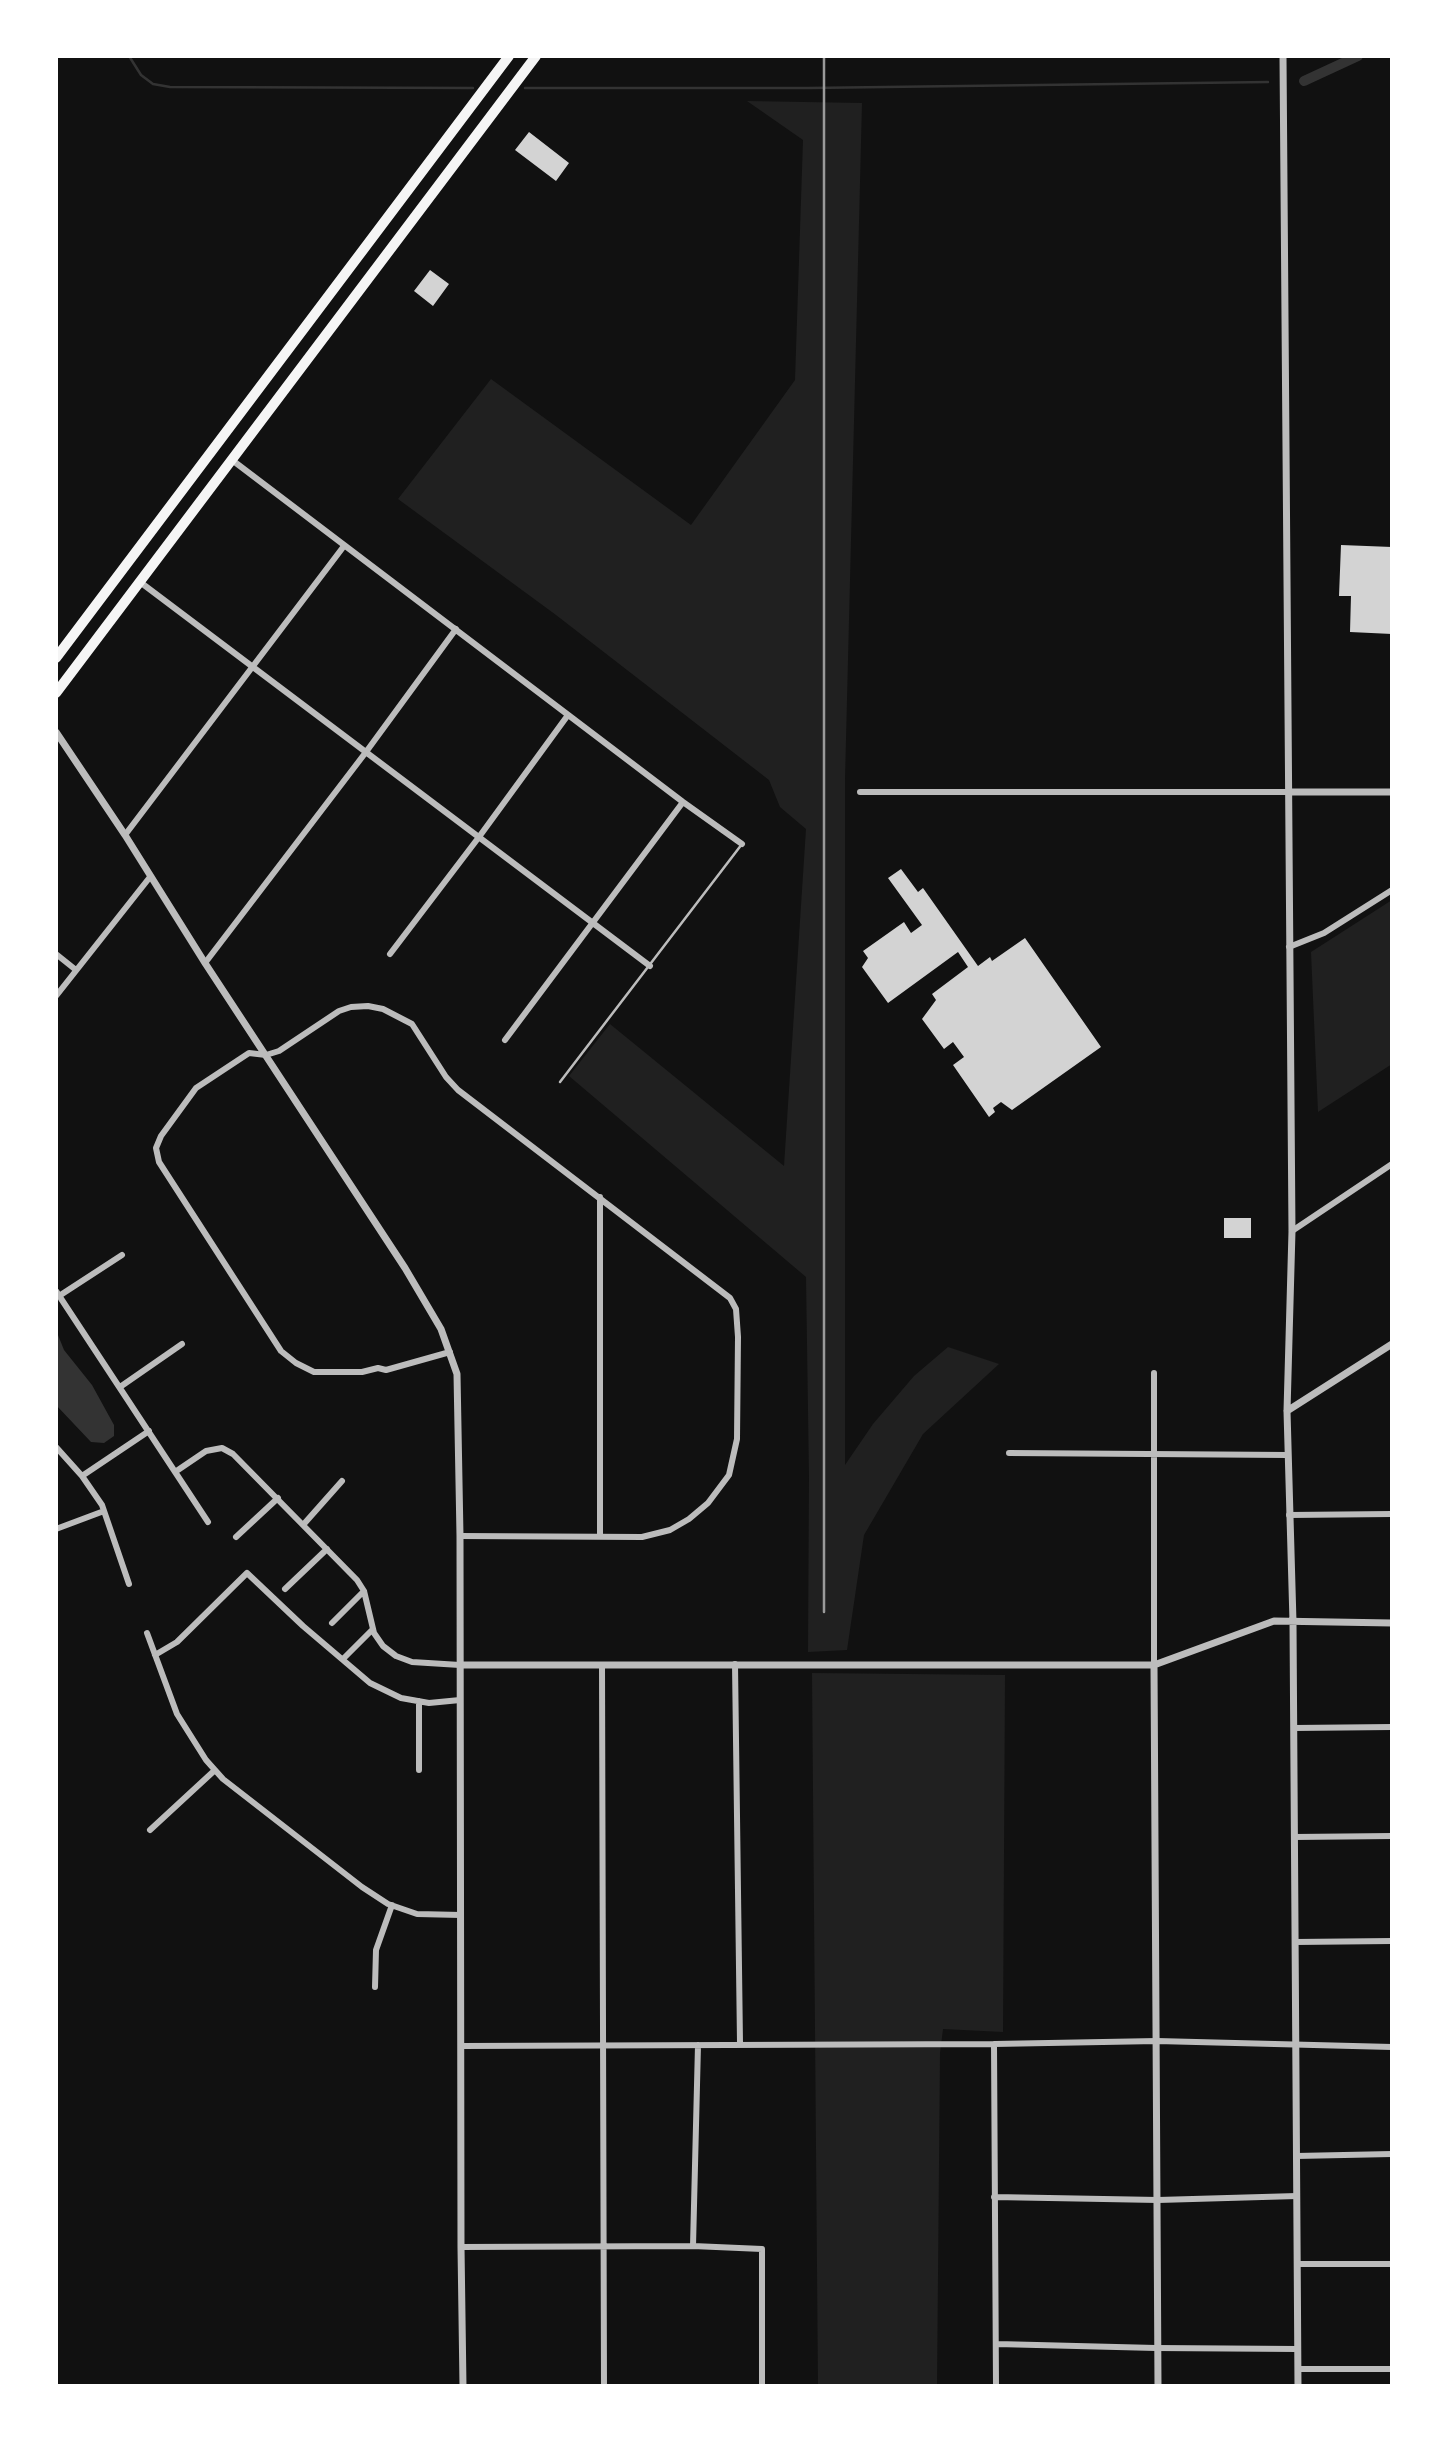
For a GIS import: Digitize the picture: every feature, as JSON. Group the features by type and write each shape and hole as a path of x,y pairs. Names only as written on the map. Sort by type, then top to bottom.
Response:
{"main road":[{"path":"56,658 509,56"},
{"path":"56,693 536,56"}],"street":[{"path":"1283,56 1292,1231 1287,1411 1293,1622 1298,2386"},
{"path":"232,460 682,802 742,844"},
{"path":"125,835 344,546"},
{"path":"140,582 650,966"},
{"path":"205,963 456,629"},
{"path":"390,954 568,715"},
{"path":"56,732 405,1268 441,1329 457,1374 463,2386"},
{"path":"860,792 1392,792"},
{"path":"505,1040 682,802"},
{"path":"56,996 150,877"},
{"path":"1289,947 1324,933 1392,890"},
{"path":"56,954 76,970"},
{"path":"450,1352 386,1370 378,1368 362,1372 314,1372 281,1351 159,1162 156,1148 161,1136 196,1088 249,1053 266,1055 279,1051 339,1011 368,1006 391,1012 412,1024 446,1077 458,1090 730,1298 736,1309 738,1362 737,1439 734,1459 729,1475 717,1492 689,1519 670,1530 642,1537 460,1536"},
{"path":"1292,1231 1392,1164"},
{"path":"600,1197 600,1536"},
{"path":"122,1255 58,1293 208,1522"},
{"path":"120,1387 182,1344"},
{"path":"1287,1411 1392,1344"},
{"path":"1154,1373 1152,1453 1158,2386"},
{"path":"82,1476 149,1431"},
{"path":"56,1447 82,1476 104,1511 129,1584"},
{"path":"175,1472 206,1451 222,1448 239,1458 357,1580 364,1591 373,1629 383,1646 396,1656 412,1662 460,1665 1154,1665 1274,1621 1392,1623"},
{"path":"1009,1453 1288,1455"},
{"path":"303,1525 342,1481"},
{"path":"236,1537 278,1498"},
{"path":"56,1529 104,1511"},
{"path":"1289,1515 1392,1514"},
{"path":"285,1590 327,1549"},
{"path":"155,1655 177,1642 247,1573 370,1683 401,1698 429,1703 460,1700"},
{"path":"332,1623 364,1591"},
{"path":"343,1659 373,1629"},
{"path":"147,1633 177,1714 206,1760 223,1779 358,1884 392,1905 417,1914 461,1915"},
{"path":"735,1664 740,2043"},
{"path":"602,1665 604,2386"},
{"path":"419,1701 419,1770"},
{"path":"1294,1728 1392,1727"},
{"path":"150,1830 215,1770"},
{"path":"1294,1837 1392,1836"},
{"path":"375,1987 376,1950 392,1905"},
{"path":"1295,1942 1392,1941"},
{"path":"462,2046 1223,2041 1392,2048"},
{"path":"994,2044 996,2386"},
{"path":"693,2246 698,2045"},
{"path":"1296,2156 1392,2154"},
{"path":"994,2197 1158,2200 1297,2196"},
{"path":"461,2247 693,2246 762,2249 762,2386"},
{"path":"1297,2264 1392,2263"},
{"path":"997,2344 1297,2349"},
{"path":"1298,2369 1392,2369"}],"lane":[{"path":"561,1082 742,844"}],"shaded area":[{"path":"747,101 862,103 845,779 845,1465 873,1424 914,1376 948,1347 999,1364 923,1434 864,1535 847,1650 808,1652 806,1277 569,1076 610,1024 784,1166 806,829 780,807 769,780 556,615 398,499 491,379 691,525 795,380 803,140"},
{"path":"1392,900 1392,1064 1318,1112 1311,952"},
{"path":"56,1330 64,1350 92,1385 114,1425 114,1436 104,1443 91,1442 56,1405"},
{"path":"812,1673 1005,1675 1003,2032 943,2029 940,2053 937,2386 818,2386"}],"building":[{"path":"529,132 569,163 556,181 515,150"},
{"path":"430,270 449,284 433,306 414,291"},
{"path":"1341,545 1392,547 1392,634 1350,632 1351,596 1339,596"},
{"path":"901,869 918,892 923,888 978,966 990,957 992,961 1025,938 1101,1047 1012,1110 1001,1102 993,1108 995,1112 989,1117 953,1065 964,1057 953,1042 944,1049 922,1019 936,1000 932,994 968,967 958,952 888,1003 862,967 868,958 863,951 904,922 911,933 922,925 888,878"},
{"path":"1224,1218 1251,1218 1251,1238 1224,1238"}],"waterway":[{"path":"129,56 141,75 153,84 170,87 473,88"},
{"path":"1304,81 1358,56"},
{"path":"525,88 809,88 1268,82"}],"railway":[{"path":"824,56 824,1612"}]}
